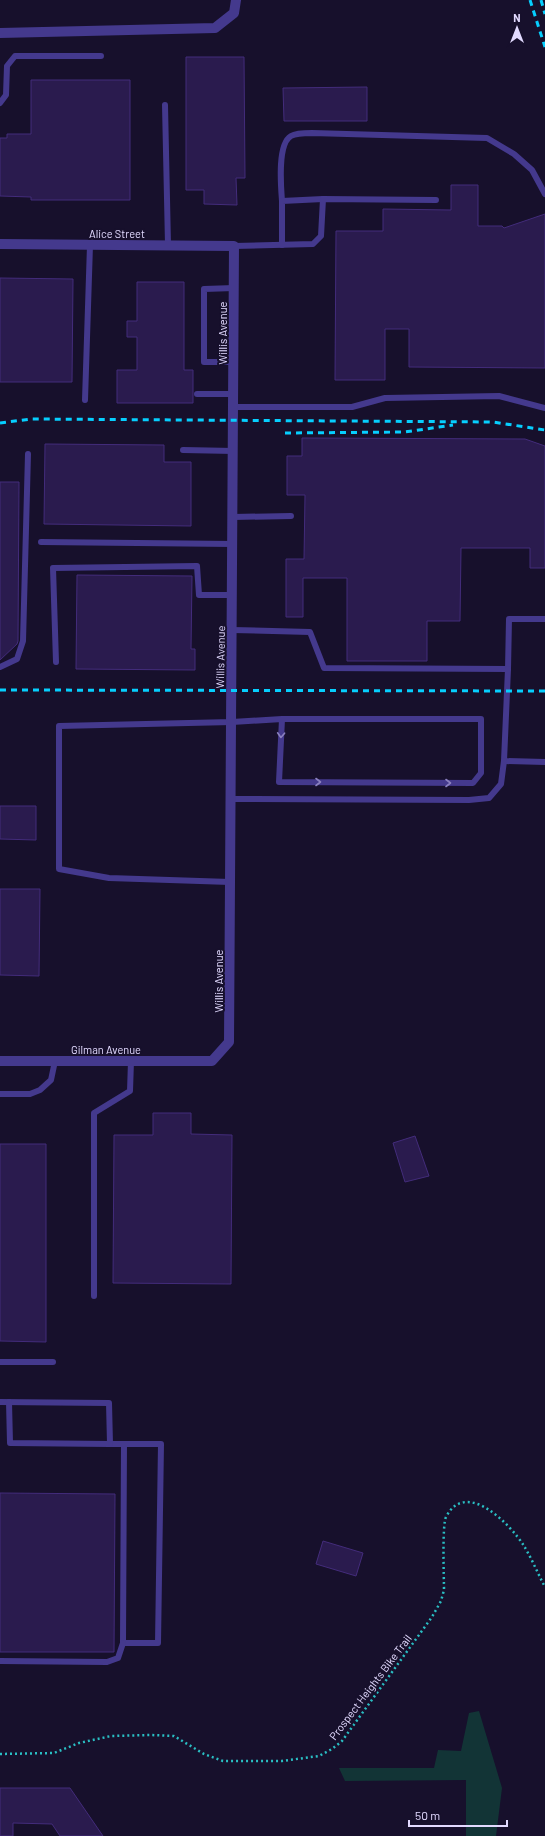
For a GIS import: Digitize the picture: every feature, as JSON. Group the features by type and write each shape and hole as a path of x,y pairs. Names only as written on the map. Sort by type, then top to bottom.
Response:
{"street":[{"path":"0,33 214,28 234,13 236,0"},
{"name":"Alice Street","path":"0,244 234,246"},
{"name":"Willis Avenue","path":"212,1061 229,1042 234,517 234,246"},
{"name":"Gilman Avenue","path":"0,1061 212,1061"}],"lane":[{"path":"0,103 6,95 7,66 15,56 101,56"},
{"path":"165,105 168,245"},
{"path":"282,245 281,176 284,143 291,135 312,132 487,138 514,154 532,170 545,194"},
{"path":"282,201 323,199 436,200"},
{"path":"234,246 314,244 321,236 323,199"},
{"path":"85,400 90,245"},
{"path":"234,288 204,290 204,362 234,362"},
{"path":"197,394 234,394"},
{"path":"234,407 352,407 385,398 498,396 545,408"},
{"path":"183,450 234,451"},
{"path":"0,667 17,659 23,641 28,454"},
{"path":"234,517 291,516"},
{"path":"41,542 233,544"},
{"path":"56,662 53,568 197,566 199,595 233,595"},
{"path":"231,799 469,800 489,798 501,784 504,761 508,669 508,619 545,619"},
{"path":"232,630 310,632 324,668 508,669"},
{"path":"230,882 108,878 59,869 59,726 232,722 282,719 481,720 481,773 473,783 279,782 282,719"},
{"path":"504,761 545,762"},
{"path":"0,1094 30,1094 40,1090 52,1080 55,1061"},
{"path":"94,1296 94,1113 130,1091 131,1061"},
{"path":"0,1362 53,1362"},
{"path":"0,1402 109,1403 110,1444"},
{"path":"9,1402 10,1443 161,1444 158,1643 123,1643"},
{"path":"0,1661 107,1662 118,1658 123,1643 124,1444"}],"path":[{"name":"Prospect Heights Bike Trail","path":"0,1754 54,1753 79,1743 111,1736 151,1735 174,1736 204,1754 223,1761 282,1761 319,1756 332,1750 342,1741 435,1612 444,1590 446,1517 453,1508 462,1502 473,1502 487,1508 507,1524 524,1546 545,1587"}],"green space":[{"path":"479,1711 502,1788 496,1836 466,1836 466,1780 345,1781 339,1768 434,1768 438,1750 461,1751 469,1713"}],"building":[{"path":"186,57 244,57 245,178 236,178 237,205 204,204 204,190 186,190"},
{"path":"31,80 130,80 130,200 31,200 31,197 0,196 0,138 7,138 7,134 31,134"},
{"path":"367,87 367,121 284,121 283,88"},
{"path":"451,185 478,185 478,226 502,226 504,228 545,214 545,368 409,367 409,329 385,329 385,380 335,380 336,231 383,231 383,209 451,210"},
{"path":"0,278 73,279 72,382 0,382"},
{"path":"137,282 184,282 184,370 193,370 193,403 117,403 117,370 137,370 137,337 127,337 127,321 137,321"},
{"path":"302,438 525,439 545,446 545,568 530,568 530,548 461,548 460,621 427,621 427,661 347,661 347,578 303,578 303,617 286,617 286,559 304,559 305,495 287,495 287,456 302,456"},
{"path":"45,444 164,445 164,462 191,462 191,526 44,524"},
{"path":"0,482 19,482 18,641 17,644 0,660"},
{"path":"77,575 192,576 191,649 195,649 195,670 76,669"},
{"path":"0,806 36,806 36,840 0,839"},
{"path":"0,889 40,889 39,976 0,975"},
{"path":"153,1113 191,1113 191,1134 232,1135 231,1284 113,1283 114,1135 153,1135"},
{"path":"415,1136 429,1176 405,1182 393,1143"},
{"path":"0,1144 46,1144 46,1342 0,1341"},
{"path":"0,1493 115,1494 114,1652 0,1652"},
{"path":"323,1541 363,1553 356,1576 316,1564"},
{"path":"0,1788 70,1788 103,1836 60,1836 52,1824 13,1823 13,1836 0,1836"}],"railway":[{"path":"530,0 545,47"},
{"path":"541,0 545,14"},
{"path":"0,423 31,419 493,422 545,430"},
{"path":"285,433 405,432 453,425"},
{"path":"0,690 545,691"}]}
